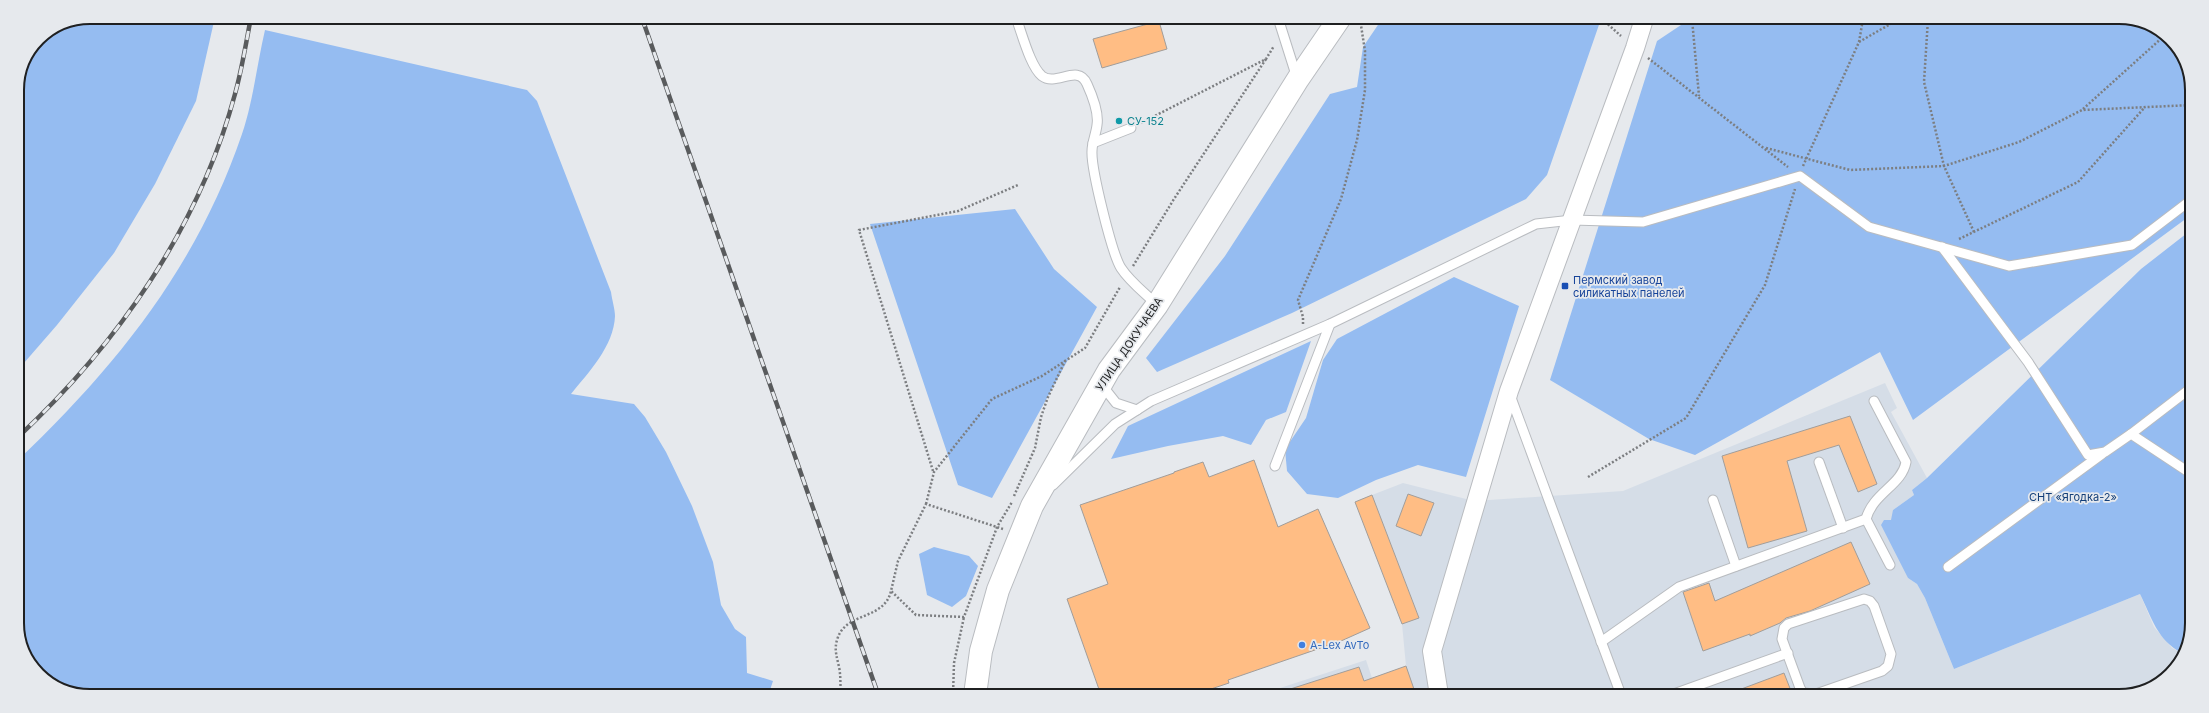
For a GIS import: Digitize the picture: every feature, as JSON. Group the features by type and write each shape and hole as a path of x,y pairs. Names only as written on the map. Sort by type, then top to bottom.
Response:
{"main road":[{"name":"УЛИЦА ДОКУЧАЕВА","path":"976,689 981,651 998,590 1032,506 1101,384 1157,305 1298,79 1336,24"}],"street":[{"path":"1438,689 1432,651 1509,391 1635,48 1642,24"}],"lane":[{"path":"1018,24 1035,66 1043,77 1049,80 1075,74 1080,76 1087,84 1098,119 1093,143 1092,160 1116,259 1127,276 1157,305"},
{"path":"1280,24 1298,79"},
{"path":"1093,143 1131,128"},
{"path":"1032,506 1115,424 1151,401 1330,324 1536,224 1572,220 1643,222 1800,176 1869,227 2009,266 2132,245 2185,205"},
{"path":"1942,247 2028,362 2088,455 2105,452"},
{"path":"1275,466 1330,324"},
{"path":"1101,384 1116,403 1137,410"},
{"path":"1509,391 1619,689"},
{"path":"1948,567 2131,434 2185,392"},
{"path":"1601,642 1679,587 1866,519 1874,502 1902,474 1906,462 1874,401"},
{"path":"2131,434 2185,470"},
{"path":"1819,462 1843,528"},
{"path":"1713,500 1736,566"},
{"path":"1866,519 1890,565"},
{"path":"1801,689 1782,633 1788,624 1864,599 1870,601 1874,606 1891,654 1891,661 1882,671 1827,689"},
{"path":"1687,689 1788,653"}],"path":[{"path":"1302,336 1303,317 1298,300 1341,199 1357,140 1365,90 1365,51 1361,24"},
{"path":"1608,24 1635,48 1766,148 1800,176"},
{"path":"1692,24 1699,97"},
{"path":"1588,477 1686,418 1765,285 1806,159 1859,42 1862,24"},
{"path":"1859,42 1890,24"},
{"path":"1928,24 1924,82 1944,166 1974,232"},
{"path":"1131,128 1266,60 1282,32"},
{"path":"1766,148 1850,170 1944,166 2019,142 2082,110 2160,39"},
{"path":"2082,110 2185,105"},
{"path":"1942,247 2078,182 2145,107"},
{"path":"841,689 839,667 835,649 837,638 846,624 884,607 889,601 898,561 926,504 934,472 859,230 958,211 1018,185"},
{"path":"953,689 954,663 964,617 997,527 1012,503 1035,448 1041,417 1048,397 1065,361"},
{"path":"926,504 1020,534"},
{"path":"891,591 916,615 964,617"}],"shaded area":[{"path":"1885,383 1897,408 1891,412 1927,478 1912,490 1914,495 1893,510 1908,578 1917,584 1925,598 1954,669 2140,594 2154,627 2172,648 2178,651 2166,670 2152,680 2131,688 2118,689 1277,689 1366,660 1372,678 1406,666 1402,624 1419,617 1372,495 1403,483 1474,501 1623,491"}],"green space":[{"path":"213,24 196,101 155,184 114,253 57,325 24,363 24,90 25,78 29,65 43,43 65,29 78,25"},
{"path":"1379,24 1599,24 1547,175 1526,199 1292,313 1157,372 1146,358 1225,256 1330,94 1357,87 1363,47"},
{"path":"1682,24 2118,24 2136,26 2155,35 2168,47 2176,57 2183,73 2185,86 2185,219 1913,420 1880,352 1695,455 1649,439 1550,380 1657,41"},
{"path":"265,30 527,90 537,101 611,292 615,313 614,327 605,348 592,368 571,394 634,404 645,417 666,452 692,506 713,562 721,605 735,629 746,637 747,673 773,681 770,689 90,689 73,687 65,684 54,678 38,663 28,644 24,627 24,454 54,425 120,351 150,311 177,270 202,227 224,182 246,122"},
{"path":"1015,209 1054,269 1097,307 992,498 958,485 870,224"},
{"name":"СНТ «Ягодка-2»","path":"2185,235 2185,622 2183,640 2180,648 2178,651 2174,648 2161,635 2156,628 2140,594 1954,669 1925,598 1917,584 1908,578 1881,525 1884,520 1891,520 1893,510 1914,495 1912,490 1927,478 2141,269"},
{"path":"1454,277 1519,306 1466,477 1418,465 1376,480 1338,498 1307,494 1287,471 1285,449 1306,418 1323,360 1337,339"},
{"path":"1311,341 1286,412 1266,420 1251,445 1223,436 1168,446 1111,459 1128,426"},
{"path":"934,547 969,556 978,566 966,596 952,607 927,595 919,554"}],"building":[{"path":"1148,24 1160,24 1167,49 1102,68 1093,39"},
{"path":"1850,416 1877,484 1858,492 1839,445 1787,461 1807,531 1748,548 1722,456"},
{"path":"1254,460 1278,527 1318,509 1370,628 1341,641 1228,680 1229,683 1211,689 1099,689 1067,599 1108,584 1080,505 1203,462 1209,477"},
{"path":"1408,494 1434,503 1421,536 1396,526"},
{"path":"1372,495 1419,618 1402,624 1355,502"},
{"path":"1851,542 1870,584 1810,611 1786,618 1780,623 1750,636 1750,634 1703,651 1683,592 1709,583 1715,601"},
{"path":"1406,666 1414,689 1290,689 1359,667 1364,681"},
{"path":"1784,673 1790,689 1741,689"}],"railway":[{"path":"24,431 54,402 88,364 120,324 150,281 177,237 200,191 219,143 235,94 250,24"},
{"path":"644,24 876,689"}],"place":[{"name":"СУ-152","path":"1119,121"},
{"name":"Пермский завод силикатных панелей","path":"1565,286"},
{"name":"A-Lex AvTo","path":"1302,645"}]}
